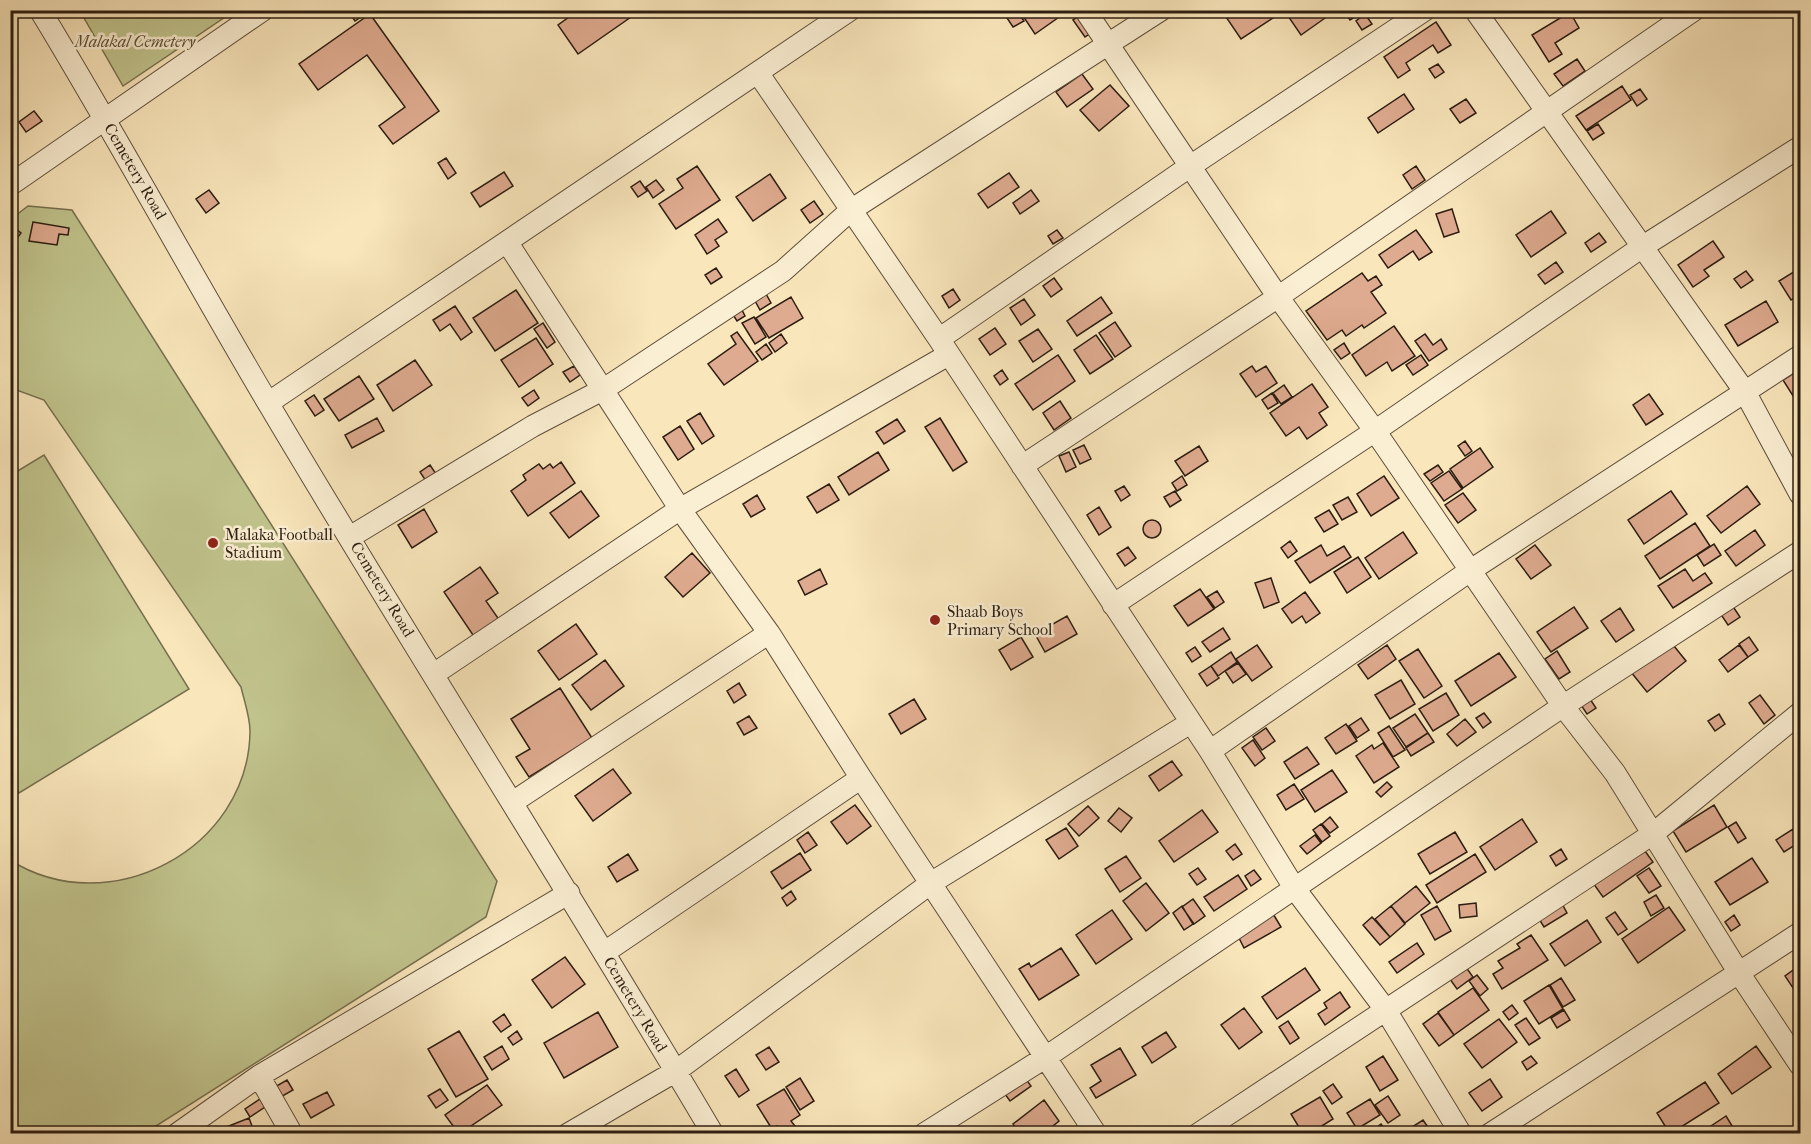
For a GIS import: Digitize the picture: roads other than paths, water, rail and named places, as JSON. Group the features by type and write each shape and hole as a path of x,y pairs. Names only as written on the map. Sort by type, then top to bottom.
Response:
{"street":[{"name":"Cemetery Road","path":"40,10 107,119 268,403 605,952 713,1134"},
{"path":"10,185 263,10"},
{"path":"268,403 850,10"},
{"path":"1084,10 1278,297 1375,431 1563,706 1615,773 1739,973 1800,1065"},
{"path":"350,537 532,426 604,389 783,271 851,210 1161,10"},
{"path":"434,674 680,509 943,347 1189,167 1425,10"},
{"path":"1475,10 1745,392 1800,494"},
{"path":"1022,466 1278,297 1548,114 1694,10"},
{"path":"758,73 943,347 1210,751 1295,889 1385,1009 1461,1134"},
{"path":"1113,604 1375,431 1642,247 1800,147"},
{"path":"507,242 680,509 769,633 861,778 1096,1134"},
{"path":"1210,751 1471,570 1800,356"},
{"path":"924,1134 1046,1057 1563,706 1800,552"},
{"path":"513,802 769,633"},
{"path":"1198,1134 1654,833 1800,713"},
{"path":"568,1134 676,1071 931,883 1190,723"},
{"path":"605,952 861,778"},
{"path":"177,1134 259,1076 569,893"},
{"path":"1490,1134 1800,933"},
{"path":"259,1076 292,1134"}],"place":[{"name":"Malaka Football Stadium","path":"213,543"},
{"name":"Shaab Boys Primary School","path":"935,620"}],"park label":[{"name":"Malakal Cemetery","path":"135,41"}]}
